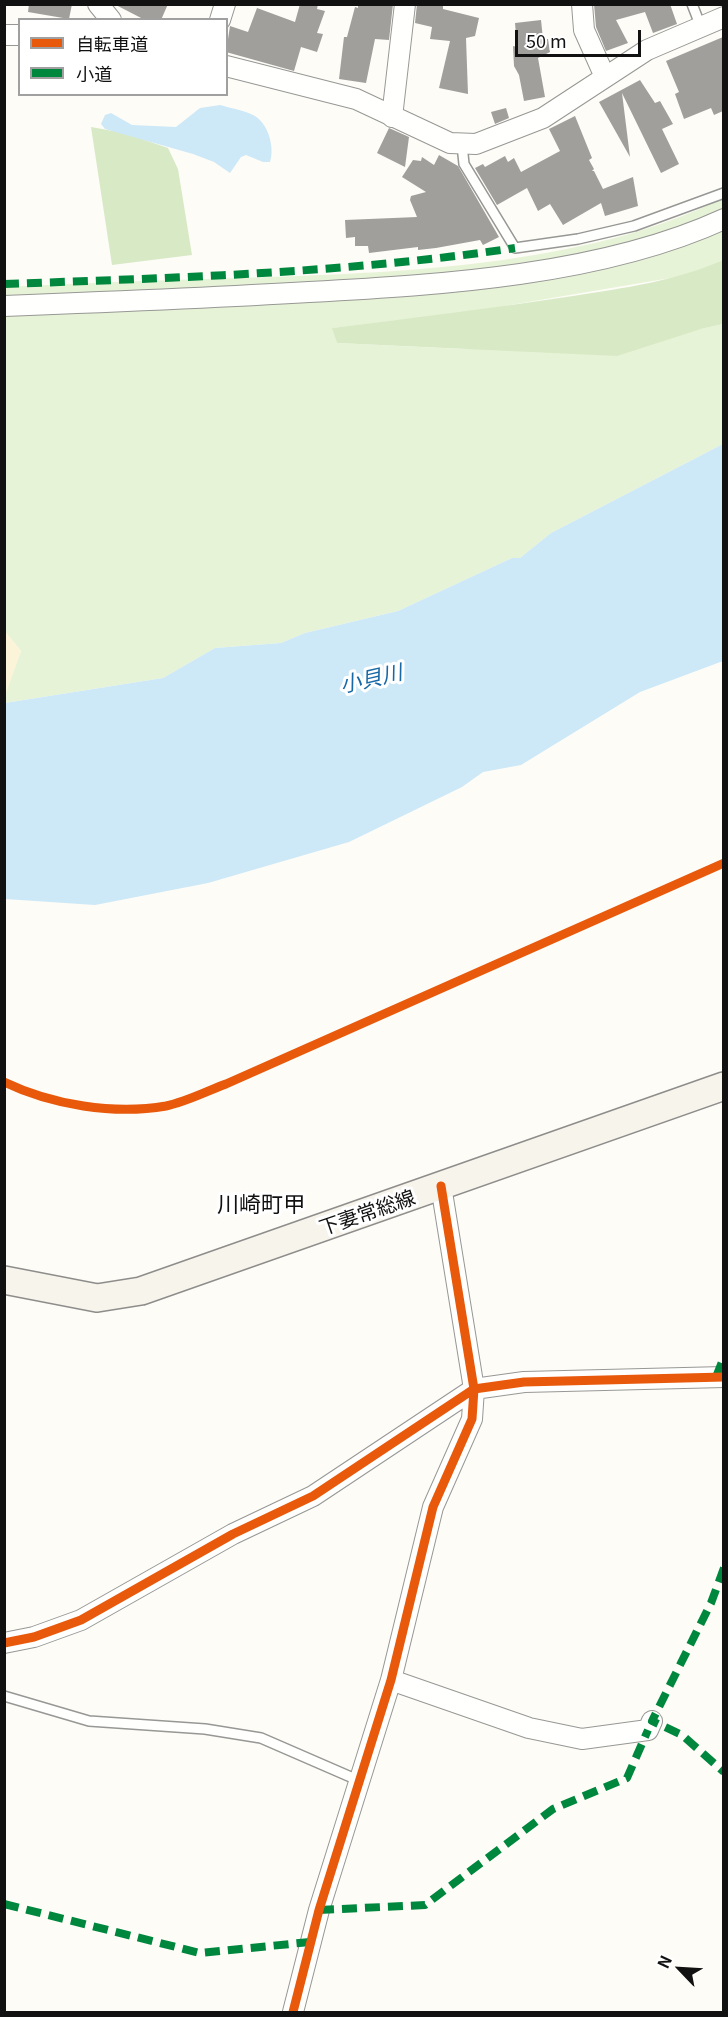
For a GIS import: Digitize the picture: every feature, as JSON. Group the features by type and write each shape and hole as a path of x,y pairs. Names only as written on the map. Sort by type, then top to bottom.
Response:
{"main road":[{"name":"下妻常総線","path":"4,1280 97,1298 141,1291 723,1086"}],"street":[{"path":"98,4 109,18"},
{"path":"392,117 405,4"},
{"path":"582,4 584,30 605,77"},
{"path":"228,67 356,99 437,138 462,145 497,138 543,118 647,50 723,17"},
{"path":"4,306 363,289 509,274 649,246 723,219"},
{"path":"293,2013 316,1920 391,1680 433,1507 472,1419 474,1389 441,1186"},
{"path":"4,1642 34,1637 81,1620 233,1534 313,1496 474,1389 524,1382 723,1377"},
{"path":"391,1680 529,1728 582,1739 648,1730 652,1721"}],"lane":[{"path":"693,4 701,27"},
{"path":"462,145 464,164 515,248 634,226 723,193"},
{"path":"4,1696 89,1721 206,1729 261,1738 360,1781"}],"green space":[{"path":"91,127 124,133 168,148 178,169 192,255 112,265"},
{"path":"723,198 723,212 712,218 580,257 400,282 5,299 4,287 361,273 487,262 611,239 669,221"},
{"path":"723,225 723,260 694,274 475,311 333,328 337,343 463,349 701,329 723,324 723,444 551,533 520,558 512,558 398,611 305,633 281,643 215,648 163,678 5,703 4,696 21,651 4,631 5,310 478,284"},
{"path":"723,260 723,324 617,356 337,343 332,328 513,305 630,287 668,279"}],"sand":[{"path":"5,631 21,651 5,696"}],"water":[{"path":"220,105 249,113 263,123 271,142 270,162 263,162 246,155 241,157 230,173 214,162 193,154 105,129 101,124 105,115 111,113 132,125 176,127 200,108"},
{"name":"小貝川","path":"723,444 723,661 640,692 521,765 483,772 462,787 349,842 208,883 95,905 5,899 5,703 163,678 215,648 281,643 305,633 398,611 512,558 520,558 551,533"}],"building":[{"path":"29,4 72,4 69,18 28,12"},
{"path":"114,4 168,4 162,18 141,18"},
{"path":"300,4 318,4 317,9 325,11 317,33 323,34 317,52 301,47 294,71 228,53 230,26 248,32 257,8 295,22"},
{"path":"358,4 393,4 389,40 375,39 366,83 339,79 344,37 347,37 355,7 358,8"},
{"path":"417,4 443,4 443,9 479,18 475,36 466,38 468,94 439,88 450,41 430,39 432,27 415,23"},
{"path":"594,4 670,4 677,24 653,33 645,12 616,20 628,43 606,51 596,27"},
{"path":"541,20 543,39 548,39 550,52 538,58 545,97 524,101 519,75 514,66 513,46 517,47 515,23"},
{"path":"723,37 723,111 714,115 711,108 684,119 675,94 679,92 666,61"},
{"path":"640,80 655,103 660,101 673,124 662,129 679,164 661,173 622,93 630,157 599,102"},
{"path":"506,108 509,118 495,124 491,112"},
{"path":"575,116 592,158 589,160 594,169 592,171 603,189 633,177 638,206 605,216 601,203 563,225 550,204 538,211 527,188 497,205 475,168 483,164 485,167 505,156 508,162 514,158 521,172 560,151 549,129"},
{"path":"389,128 409,137 405,167 377,153"},
{"path":"439,155 458,166 499,237 483,245 480,240 436,248 418,250 418,247 369,253 368,246 355,246 355,237 346,238 345,220 417,217 410,200 411,196 426,192 402,177 413,160 421,161 422,157 434,165"}],"marked path":[{"path":"4,284 196,277 324,269 515,248"},
{"path":"716,1377 724,1357"},
{"path":"724,1568 711,1603 652,1721 682,1735 724,1772"},
{"path":"319,1910 425,1905 553,1809 627,1778 648,1730"},
{"path":"4,1904 200,1953 310,1942"}],"cycle path":[{"path":"4,1082 42,1097 84,1106 125,1109 174,1104 226,1084 724,863"},
{"path":"293,2012 319,1910 391,1680 433,1507 472,1419 474,1389 441,1186"},
{"path":"4,1643 34,1637 81,1620 233,1534 313,1496 474,1389 524,1382 724,1377"}],"district":[{"name":"川崎町甲","path":"261,1204"}]}
